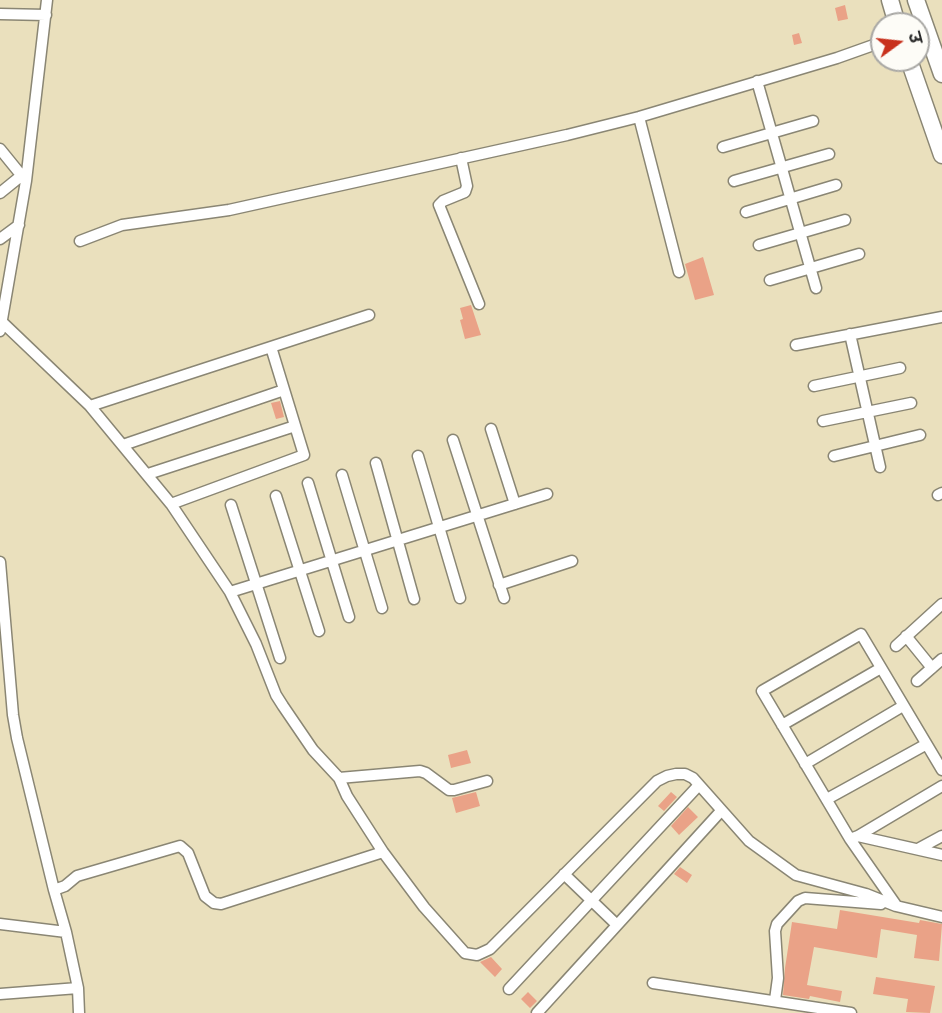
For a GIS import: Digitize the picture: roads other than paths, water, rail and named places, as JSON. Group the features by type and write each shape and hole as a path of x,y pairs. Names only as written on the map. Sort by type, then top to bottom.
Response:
{"highway":[{"path":"916,0 942,74"},
{"path":"913,72 942,155"}],"street":[{"path":"47,0 19,225 1,325 90,406 171,504 230,592 256,644 276,696 314,750 339,778 347,796 383,852 423,907 460,950 471,955 490,949 657,781 666,776 685,774 693,778 749,841 796,875 866,894 896,906 942,917"},
{"path":"0,14 46,15"},
{"path":"80,242 122,225 229,210 567,135 639,117 870,46"},
{"path":"757,81 816,288"},
{"path":"639,117 679,272"},
{"path":"723,147 813,121"},
{"path":"0,149 23,179"},
{"path":"734,181 829,154"},
{"path":"461,158 467,186 465,192 439,205 479,304"},
{"path":"0,193 23,179"},
{"path":"746,212 836,185"},
{"path":"759,245 845,220"},
{"path":"0,239 19,225"},
{"path":"770,280 859,254"},
{"path":"90,406 369,315"},
{"path":"796,345 942,317"},
{"path":"850,334 880,467"},
{"path":"171,504 304,455 271,347"},
{"path":"814,386 900,368"},
{"path":"123,445 284,390"},
{"path":"823,422 911,403"},
{"path":"148,474 295,426"},
{"path":"491,429 515,504"},
{"path":"834,456 920,435"},
{"path":"453,440 504,598"},
{"path":"418,456 460,598"},
{"path":"376,463 414,599"},
{"path":"342,475 382,608"},
{"path":"308,483 349,617"},
{"path":"230,592 547,494"},
{"path":"276,496 318,631"},
{"path":"231,505 280,658"},
{"path":"499,585 572,561"},
{"path":"0,562 13,715 66,932 78,988 80,1013"},
{"path":"896,646 942,604"},
{"path":"896,906 854,838 826,799 762,691 861,634 942,770"},
{"path":"906,636 932,668"},
{"path":"917,681 942,659"},
{"path":"782,725 881,668"},
{"path":"805,764 903,706"},
{"path":"826,799 925,744"},
{"path":"339,778 420,771 444,787 454,790 488,781"},
{"path":"509,989 699,785"},
{"path":"854,838 942,786"},
{"path":"537,1013 721,811"},
{"path":"918,849 942,836"},
{"path":"854,838 942,855"},
{"path":"54,890 65,886 77,876 180,846 188,853 205,896 214,903 221,904 383,852"},
{"path":"564,874 617,925"},
{"path":"775,1000 778,978 775,931 777,924 798,901 805,898 896,906"},
{"path":"0,924 66,932"},
{"path":"653,983 851,1013"},
{"path":"0,994 78,988"}]}
